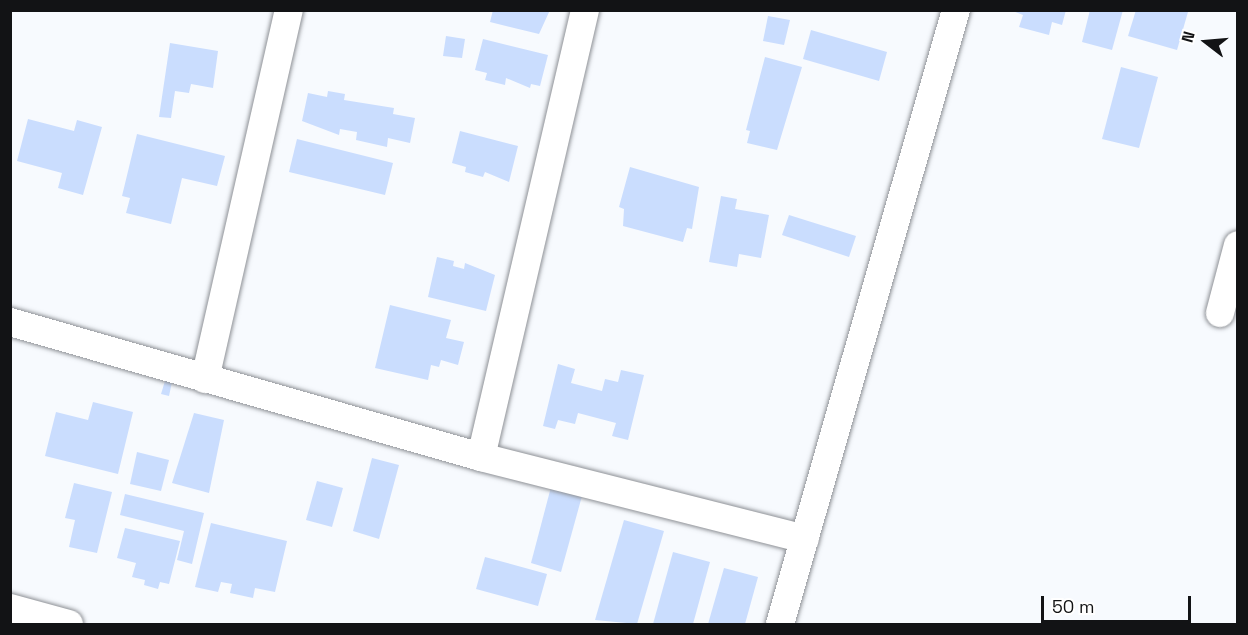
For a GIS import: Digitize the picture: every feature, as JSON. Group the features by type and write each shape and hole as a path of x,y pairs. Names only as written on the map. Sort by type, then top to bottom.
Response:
{"street":[{"path":"205,379 289,10"},
{"path":"481,457 585,10"},
{"path":"780,624 956,10"},
{"path":"1220,313 1238,245"},
{"path":"10,322 481,457 805,539"},
{"path":"10,608 69,624"}],"building":[{"path":"493,10 500,12 550,10 539,34 490,22"},
{"path":"1010,10 1066,10 1062,25 1052,22 1049,35 1019,27 1023,15"},
{"path":"1090,10 1123,10 1112,50 1082,42"},
{"path":"1136,10 1188,12 1177,50 1128,36"},
{"path":"768,16 790,20 784,45 763,41"},
{"path":"811,30 887,52 879,81 803,59"},
{"path":"446,36 465,39 462,58 443,56"},
{"path":"483,39 548,55 540,86 531,84 530,88 506,78 505,85 485,80 487,73 475,70"},
{"path":"170,43 218,51 213,88 191,84 189,93 175,91 171,118 159,117"},
{"path":"765,57 802,67 777,150 747,143 750,131 746,130"},
{"path":"1121,67 1158,77 1139,148 1102,139"},
{"path":"328,91 345,94 344,100 394,108 393,114 415,118 410,143 388,138 387,147 356,140 357,132 340,129 339,135 302,121 308,93 327,97"},
{"path":"28,119 74,131 77,120 102,127 83,195 58,188 62,173 17,161"},
{"path":"460,131 518,146 509,182 485,172 483,177 465,172 466,167 452,163"},
{"path":"137,134 225,156 217,186 182,178 171,224 126,213 130,198 122,196"},
{"path":"297,139 393,163 385,195 289,172"},
{"path":"630,167 699,187 692,229 687,228 683,242 623,226 624,209 619,207"},
{"path":"721,196 737,199 735,209 769,215 761,258 739,254 737,267 709,262"},
{"path":"789,215 856,236 849,257 782,235"},
{"path":"437,257 454,261 453,266 464,269 465,263 495,275 486,311 428,297"},
{"path":"390,305 451,320 446,338 464,342 458,365 441,360 439,367 431,365 428,380 375,368"},
{"path":"558,364 575,369 571,383 602,391 605,379 618,382 621,370 644,375 628,440 612,436 616,423 578,413 575,424 558,420 555,429 543,426"},
{"path":"165,381 172,382 169,396 161,394"},
{"path":"93,402 133,412 118,474 45,456 56,412 88,420"},
{"path":"194,413 224,420 209,493 172,483"},
{"path":"137,452 169,460 161,491 130,484"},
{"path":"372,458 399,465 379,539 353,531"},
{"path":"317,481 343,488 332,527 306,520"},
{"path":"74,483 112,492 97,553 69,547 75,520 65,518"},
{"path":"551,487 582,496 561,572 531,563"},
{"path":"125,494 204,513 192,564 177,560 184,531 120,515"},
{"path":"624,520 664,531 637,624 595,620"},
{"path":"211,523 287,541 275,592 255,588 253,598 230,593 232,584 221,582 218,592 195,587"},
{"path":"125,528 180,541 169,584 160,582 158,589 144,585 145,580 132,577 136,563 117,558"},
{"path":"673,552 710,562 693,624 653,624"},
{"path":"485,557 547,574 538,606 476,589"},
{"path":"724,568 758,577 745,624 708,624"}]}
